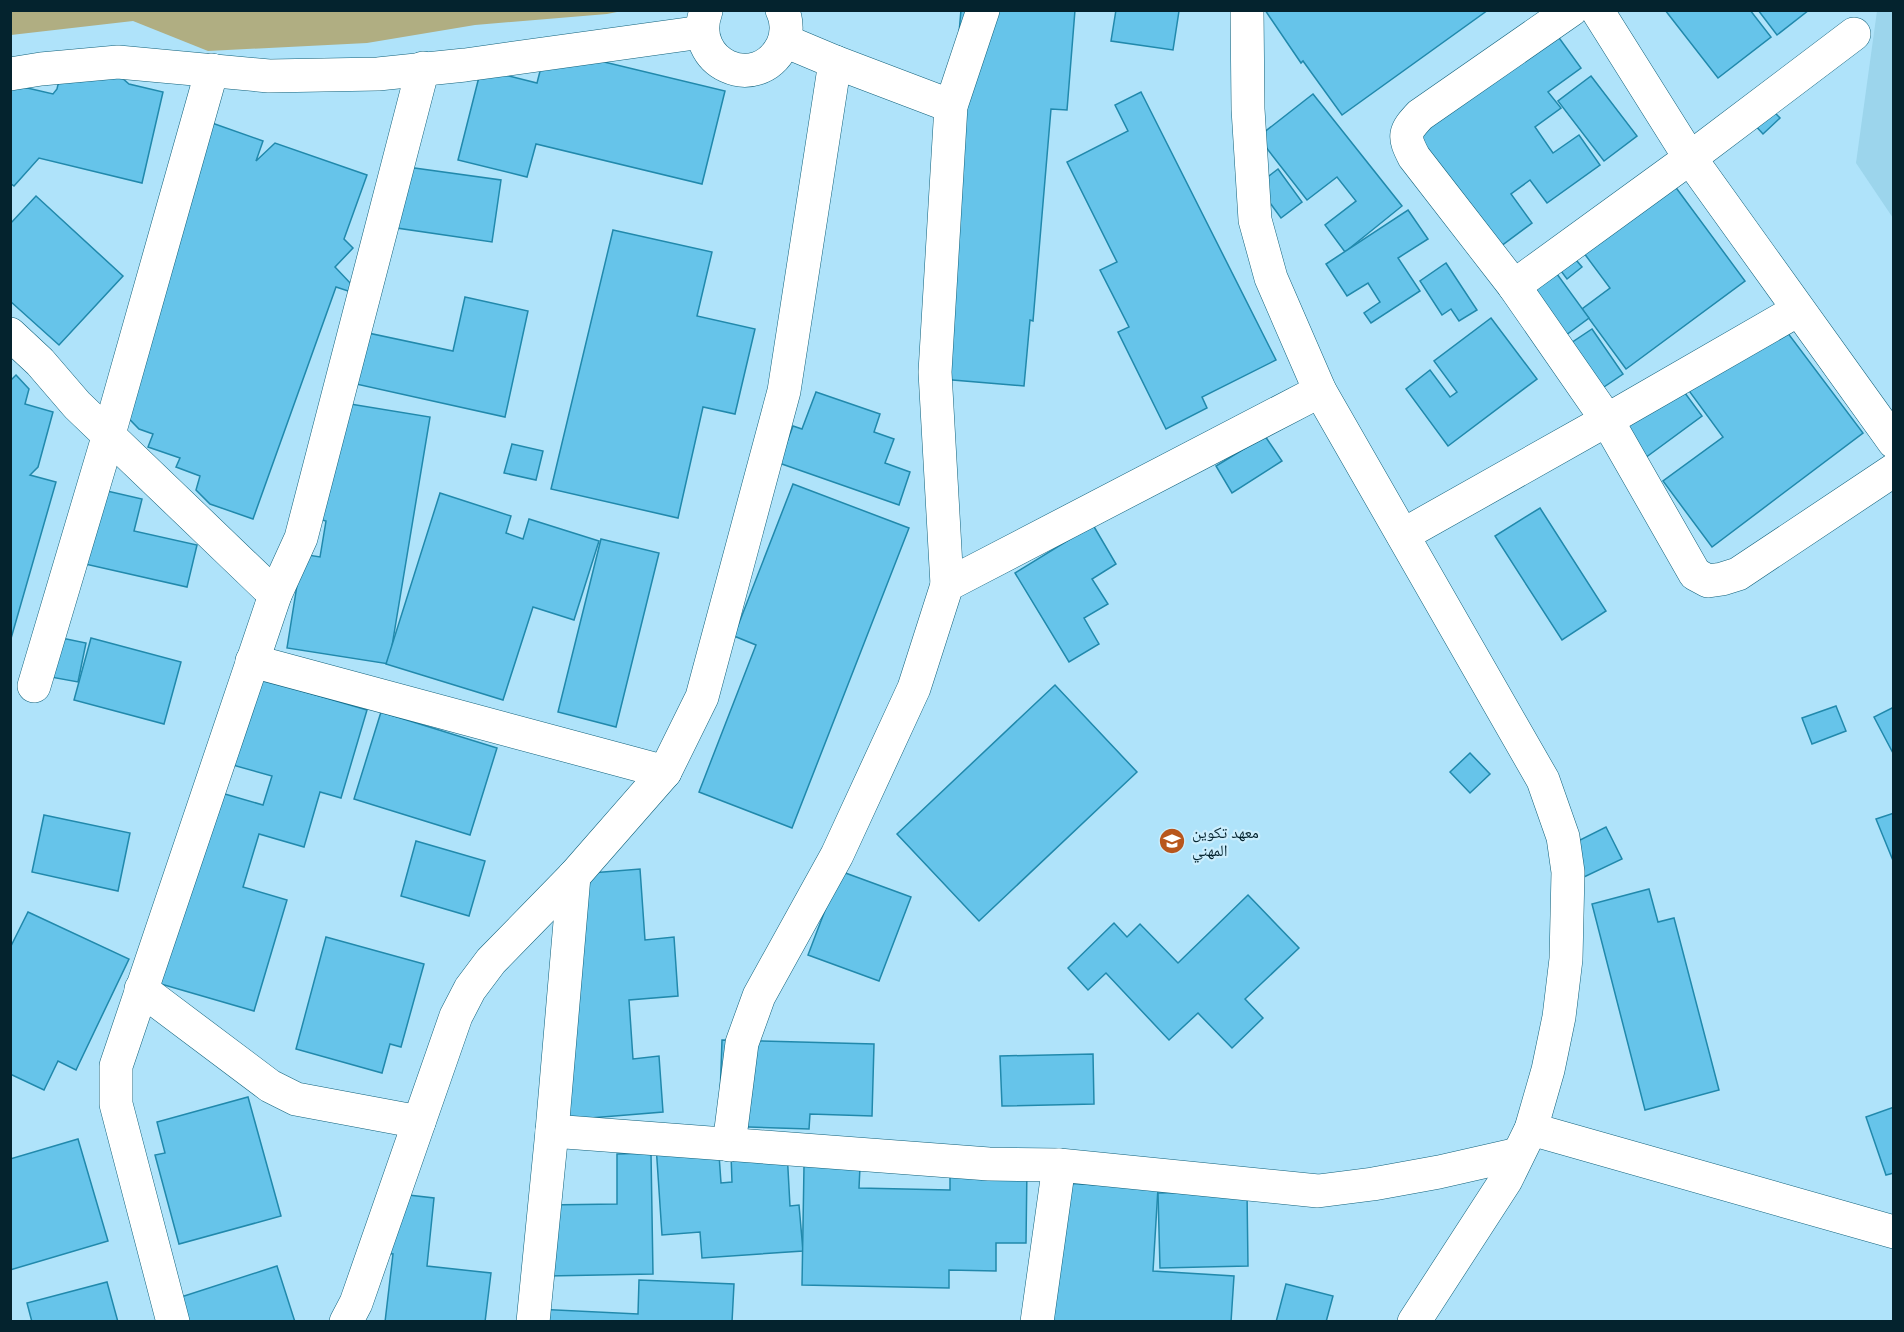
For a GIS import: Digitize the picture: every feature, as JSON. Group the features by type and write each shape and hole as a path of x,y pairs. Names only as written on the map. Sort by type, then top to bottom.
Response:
{"street":[{"path":"729,1145 741,1043 759,996 837,855 909,699 947,585 935,372 951,106 982,10"},
{"path":"1247,10 1248,109 1255,220 1271,278 1320,391 1543,780 1563,837 1568,872 1566,959 1559,1017 1548,1070 1525,1142 1506,1180 1414,1322"},
{"path":"1571,10 1420,115 1408,128 1406,142 1414,157 1514,286 1606,420 1695,574 1708,581 1738,574 1893,470"},
{"path":"1598,10 1690,158 1893,442"},
{"path":"10,74 118,62 269,76 378,74 465,65 704,21 707,48 717,61 731,69 748,71 764,66 777,56 783,26 835,62 951,106"},
{"path":"1514,286 1690,158 1854,34"},
{"path":"346,1322 356,1303 456,1016 470,989 491,961 574,876 665,772 702,697 784,391 835,62"},
{"path":"173,1322 116,1104 116,1066 275,595 301,538 423,68"},
{"path":"34,686 109,434 212,70"},
{"path":"1403,535 1798,310"},
{"path":"10,334 40,362 77,405 275,595"},
{"path":"947,585 1320,391"},
{"path":"252,661 665,772"},
{"path":"533,1322 574,876"},
{"path":"141,989 270,1086 296,1099 418,1122"},
{"path":"552,1131 988,1164 1059,1165 1318,1191 1395,1180 1525,1142 1893,1232"},
{"path":"1037,1322 1059,1165"}],"shaded area":[{"path":"10,11 622,11 475,25 367,43 208,51 133,21 11,35"},
{"path":"1877,11 1893,11 1893,218 1856,163"}],"building":[{"path":"961,10 1075,10 1067,110 1051,109 1033,321 1030,320 1024,386 929,378"},
{"path":"1116,10 1179,11 1173,50 1111,41"},
{"path":"1265,10 1488,10 1342,115 1303,61 1301,63"},
{"path":"1665,10 1750,10 1771,37 1718,78"},
{"path":"1758,10 1809,10 1777,35"},
{"path":"1549,24 1581,68 1548,92 1561,108 1535,127 1553,153 1579,135 1600,165 1547,203 1530,180 1511,194 1532,223 1489,255 1399,129"},
{"path":"546,48 725,91 702,184 536,144 527,177 458,160 481,69 537,83"},
{"path":"63,63 121,77 129,84 163,92 142,183 39,158 14,186 10,183 10,84 53,94 57,89"},
{"path":"1591,76 1637,136 1604,161 1558,101"},
{"path":"1141,92 1276,360 1202,397 1207,408 1166,429 1118,332 1129,327 1100,270 1117,262 1067,162 1128,131 1115,105"},
{"path":"1313,94 1402,206 1345,252 1325,225 1356,201 1337,177 1307,200 1258,137"},
{"path":"1760,97 1780,118 1763,134 1743,112"},
{"path":"195,117 263,141 256,161 275,143 367,175 344,239 353,248 335,267 354,287 348,291 336,287 253,519 210,504 196,490 200,476 176,467 180,458 148,447 153,434 139,429 106,395"},
{"path":"400,166 501,180 492,242 390,227"},
{"path":"1660,166 1745,281 1626,369 1582,309 1610,288 1566,229"},
{"path":"1278,169 1302,202 1281,218 1257,185"},
{"path":"36,196 123,276 59,345 10,301 10,224"},
{"path":"1408,210 1428,239 1398,258 1420,291 1371,323 1364,313 1380,302 1368,283 1347,296 1326,264"},
{"path":"613,230 712,252 697,316 755,329 735,414 703,407 678,518 551,489"},
{"path":"1566,248 1582,267 1567,279 1552,259"},
{"path":"1541,252 1589,318 1558,341 1509,276"},
{"path":"1446,263 1477,310 1459,321 1451,309 1442,315 1420,281"},
{"path":"465,297 528,311 505,417 356,384 368,333 453,351"},
{"path":"1775,316 1863,433 1712,547 1663,481 1723,437 1684,384"},
{"path":"1491,318 1537,379 1448,446 1406,389 1430,370 1450,397 1457,392 1434,361"},
{"path":"1592,329 1623,374 1598,391 1568,345"},
{"path":"16,375 29,389 25,404 53,412 38,467 30,475 56,482 10,642 10,381"},
{"path":"1682,389 1702,416 1645,458 1622,427"},
{"path":"816,392 880,414 874,432 894,439 885,463 910,472 899,505 779,463 793,426 802,429"},
{"path":"338,402 430,417 389,664 287,648 302,554 320,557 326,521 318,519"},
{"path":"1265,436 1282,461 1232,493 1216,466"},
{"path":"512,444 543,451 536,480 504,473"},
{"path":"793,484 909,528 792,828 699,792 756,645 734,636"},
{"path":"81,485 142,499 134,531 197,545 187,587 63,559"},
{"path":"440,493 511,516 506,533 523,539 529,519 599,541 574,620 533,607 503,700 386,664"},
{"path":"1540,508 1606,611 1562,640 1495,536"},
{"path":"1093,525 1116,564 1092,579 1108,604 1084,618 1099,644 1069,662 1015,573"},
{"path":"601,539 659,553 616,727 558,712"},
{"path":"52,636 86,643 78,682 45,676"},
{"path":"91,638 181,662 164,724 74,700"},
{"path":"248,675 367,710 341,798 320,792 304,847 259,834 243,887 287,900 254,1011 154,982 211,790 263,805 272,776 222,762"},
{"path":"1055,685 1137,772 979,921 897,834"},
{"path":"1836,706 1846,731 1812,744 1802,718"},
{"path":"1894,707 1894,755 1874,717"},
{"path":"381,712 497,748 470,835 354,799"},
{"path":"1470,753 1490,774 1470,793 1450,772"},
{"path":"1894,813 1894,863 1876,819"},
{"path":"44,815 130,833 118,891 32,872"},
{"path":"1606,827 1622,859 1584,877 1568,846"},
{"path":"416,841 485,861 469,916 401,896"},
{"path":"640,869 645,940 674,937 678,996 629,1000 633,1059 659,1056 663,1112 566,1120 579,874"},
{"path":"840,871 911,897 879,981 808,955"},
{"path":"1649,889 1658,922 1674,918 1719,1090 1645,1110 1592,904"},
{"path":"1248,895 1299,948 1245,999 1263,1018 1232,1048 1198,1013 1169,1040 1106,973 1088,990 1068,968 1114,923 1127,937 1140,924 1178,963"},
{"path":"28,912 129,959 76,1070 58,1061 44,1090 10,1074 10,948"},
{"path":"326,937 424,964 401,1047 390,1044 382,1073 296,1049"},
{"path":"722,1040 874,1044 872,1116 810,1114 809,1129 719,1126"},
{"path":"1093,1054 1094,1104 1002,1106 1000,1056"},
{"path":"248,1097 281,1216 179,1244 155,1155 165,1153 157,1122"},
{"path":"1894,1107 1894,1173 1886,1175 1866,1117"},
{"path":"78,1139 108,1241 10,1270 10,1159"},
{"path":"718,1140 721,1183 732,1182 731,1155 787,1151 790,1206 799,1205 803,1251 702,1258 700,1232 662,1235 656,1145"},
{"path":"651,1153 653,1274 547,1276 545,1205 617,1204 617,1154"},
{"path":"804,1166 860,1167 859,1188 950,1190 950,1172 1027,1166 1026,1243 996,1243 996,1271 949,1270 949,1288 802,1285"},
{"path":"1041,1182 1158,1188 1153,1271 1234,1276 1231,1322 1033,1322"},
{"path":"1247,1191 1248,1266 1160,1268 1158,1193"},
{"path":"391,1193 434,1198 427,1266 491,1273 485,1322 385,1322 393,1254 384,1253"},
{"path":"277,1266 295,1322 186,1322 178,1298"},
{"path":"639,1280 734,1284 732,1322 535,1322 536,1309 638,1314"},
{"path":"107,1282 118,1322 32,1322 27,1303"},
{"path":"1286,1284 1333,1296 1326,1322 1276,1322"}],"place":[{"name":"معهد تكوين المهني","path":"1172,841"}]}
